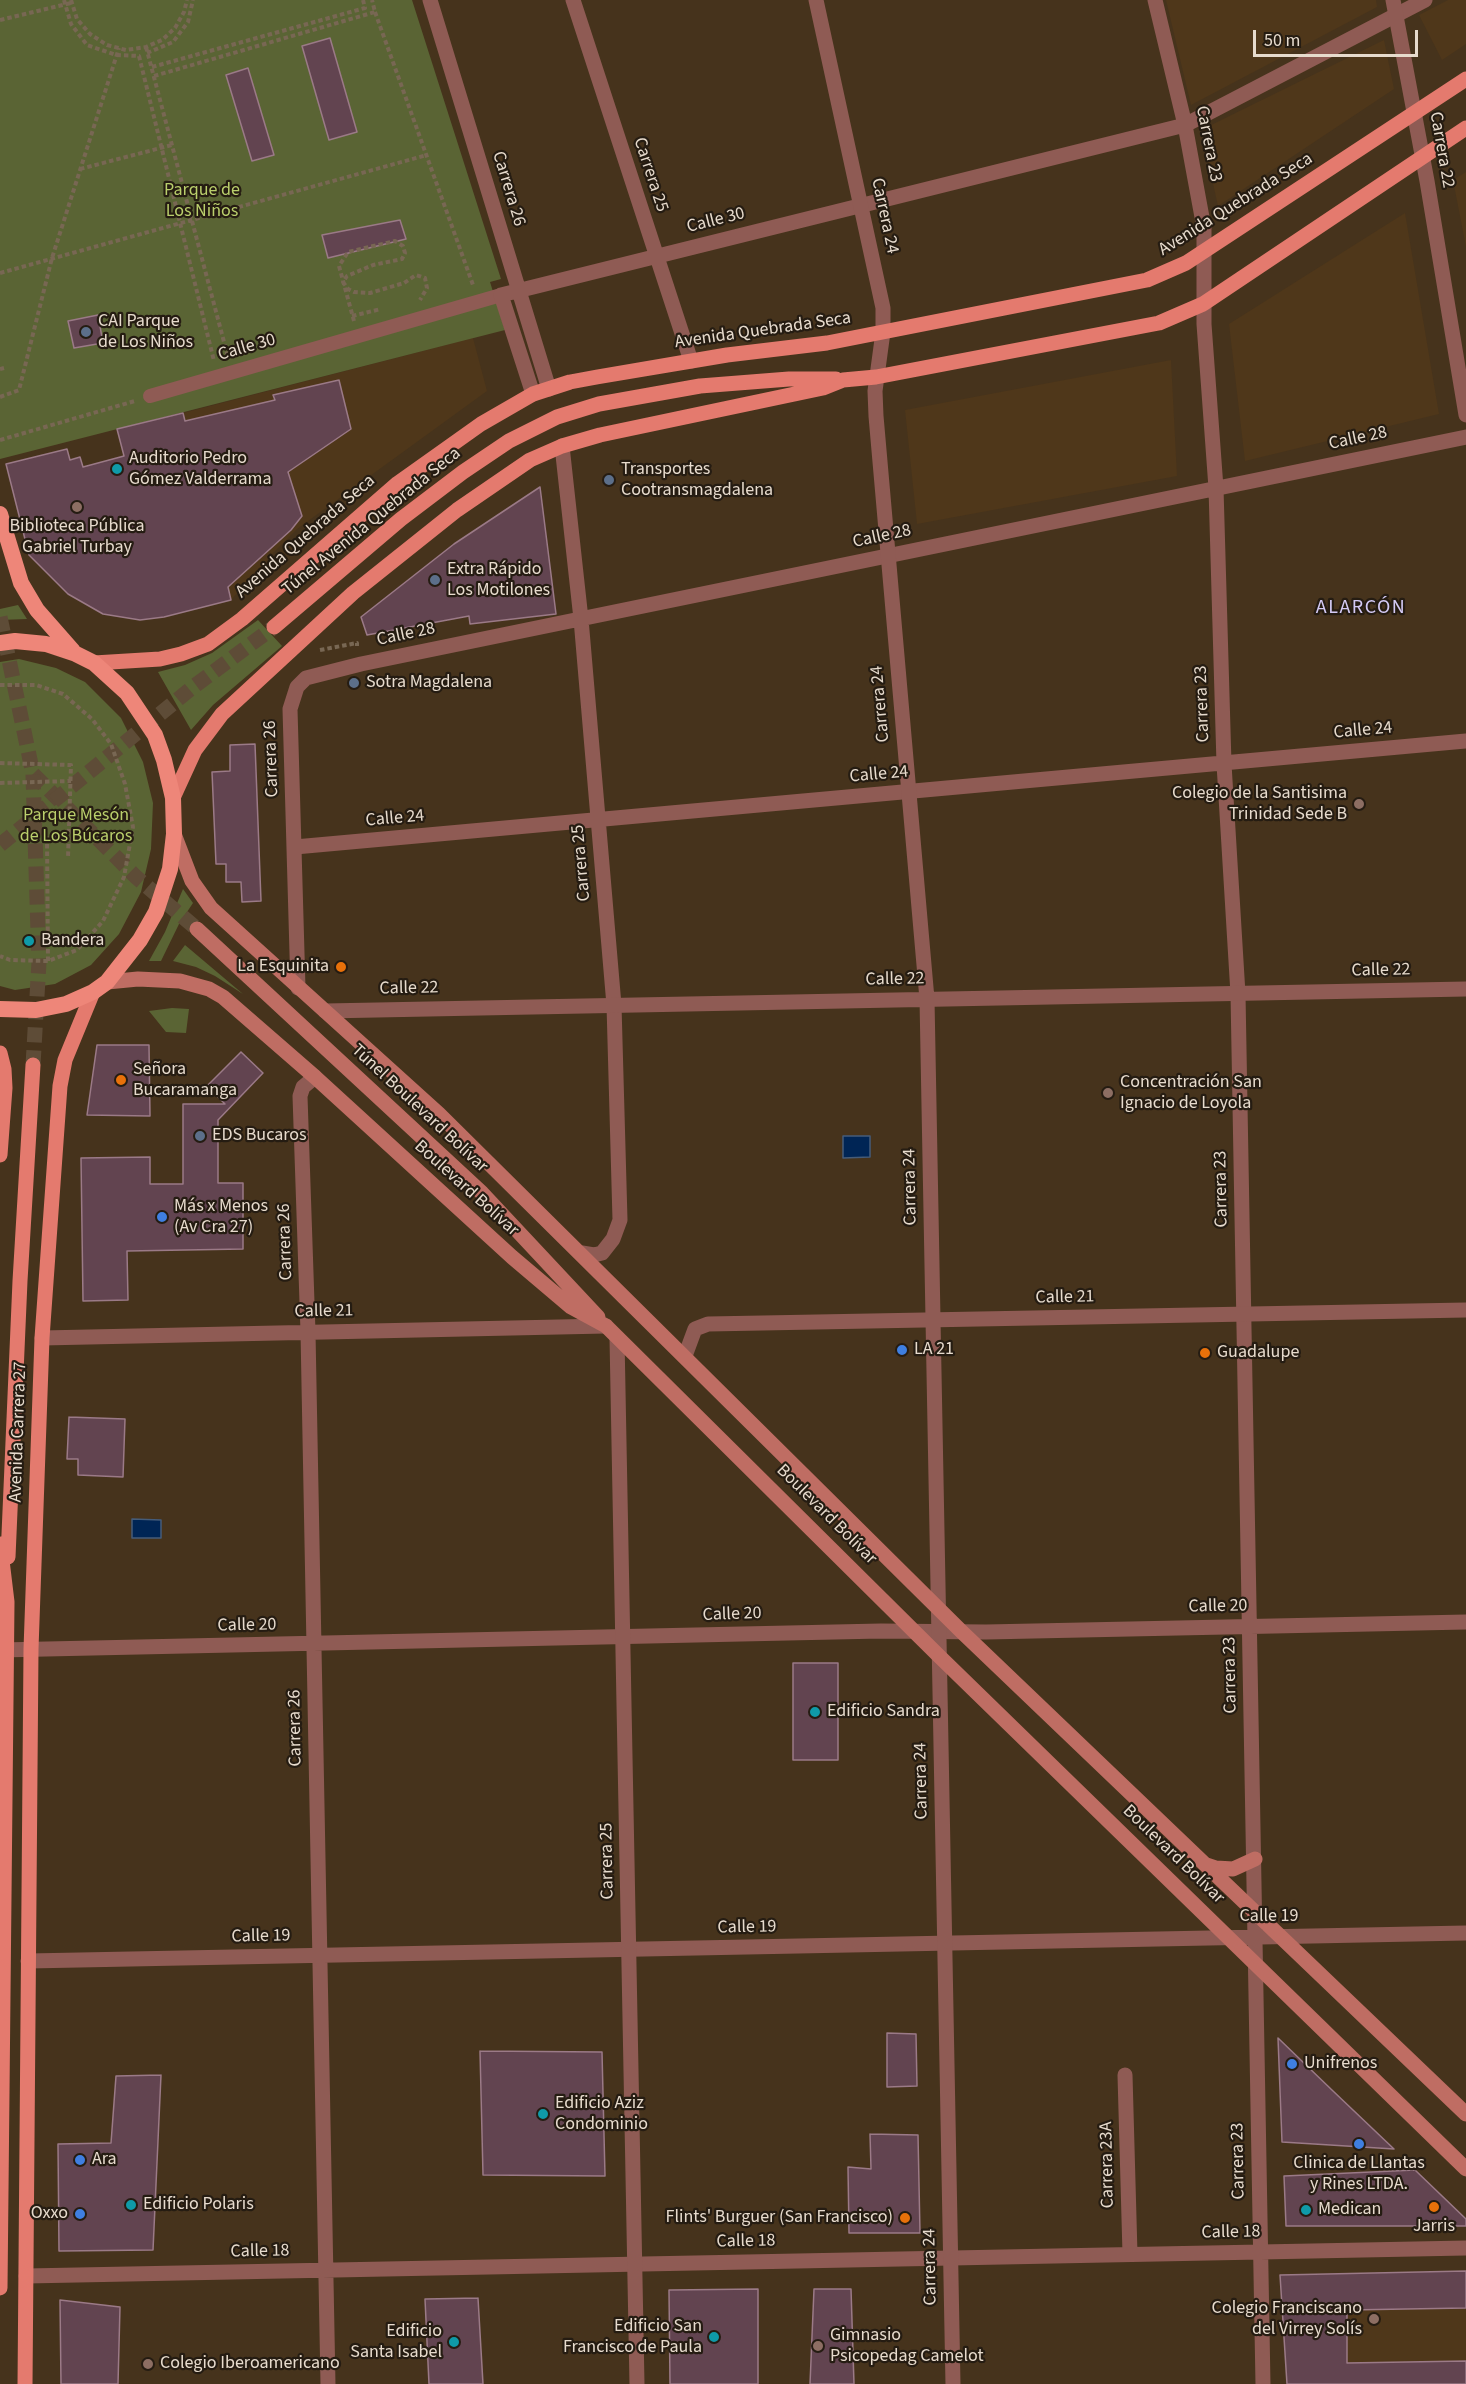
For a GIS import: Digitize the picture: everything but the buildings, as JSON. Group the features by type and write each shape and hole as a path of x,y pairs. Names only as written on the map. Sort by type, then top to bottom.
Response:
{"highway":[{"path":"0,514 21,583 50,628 76,654"},
{"path":"0,643 15,641 46,644 76,654 94,663 127,693 155,735 164,760 173,798 174,834 170,869 156,912 140,940 107,982 93,992 66,1004 36,1010 0,1009"}],"main road":[{"name":"Avenida Quebrada Seca","path":"94,663 160,659 208,644 257,606 398,483 482,424 533,394 570,382 691,361 827,343 1147,280 1167,273 1205,250 1466,79"},
{"path":"173,798 195,750 222,714 353,592 457,510 530,460 562,446 634,427 823,388 843,380 876,376 1159,323 1203,304 1466,128"},
{"name":"Túnel Avenida Quebrada Seca","path":"274,627 401,519 463,472 509,441 557,417 599,404 700,386 789,379 843,380"},
{"name":"Boulevard Bolívar","path":"174,834 185,866 203,899 298,988 439,1113 962,1632 1466,2114"},
{"name":"Túnel Boulevard Bolívar","path":"197,929 482,1193 606,1326"},
{"name":"Boulevard Bolívar","path":"107,982 138,979 180,981 208,989 234,1005 504,1250 571,1307 606,1326 940,1657 1466,2169"},
{"name":"Avenida Carrera 27","path":"25,2384 31,1649 42,1338 60,1086 65,1060 93,992"},
{"path":"0,1053 5,1088 0,1155"},
{"path":"0,2288 3,1650 20,1281 33,1065"},
{"path":"0,1544 6,1602"},
{"path":"1207,1865 1233,1869 1255,1859"}],"street":[{"name":"Carrera 26","path":"429,0 549,389"},
{"name":"Carrera 25","path":"573,0 691,361"},
{"name":"Carrera 24","path":"816,0 883,308 884,332 876,376 876,416 927,999 953,2384"},
{"name":"Carrera 23","path":"1155,0 1185,124 1204,228 1203,304 1216,488 1224,764 1238,994 1263,2384"},
{"name":"Calle 30","path":"150,396 518,290 1185,124 1394,7 1425,0"},
{"name":"Carrera 22","path":"1394,7 1466,414"},
{"path":"501,295 533,394"},
{"name":"Calle 28","path":"306,678 319,673 1466,437"},
{"name":"Carrera 25","path":"562,446 581,619 614,1005 620,1220 613,1239 602,1252 594,1255 582,1253"},
{"name":"Carrera 26","path":"298,988 290,709 297,687 306,678"},
{"name":"Calle 24","path":"295,847 1466,741"},
{"name":"Calle 22","path":"325,1011 1466,989"},
{"name":"Carrera 26","path":"315,1077 303,1087 300,1096 308,1332 328,2384"},
{"name":"Calle 21","path":"685,1356 695,1329 708,1324 1466,1310"},
{"name":"Calle 21","path":"42,1338 606,1326"},
{"name":"Carrera 25","path":"617,1338 637,2384"},
{"name":"Calle 20","path":"3,1650 1466,1622"},
{"name":"Calle 19","path":"28,1961 1466,1933"},
{"name":"Carrera 23A","path":"1125,2075 1130,2254"},
{"name":"Calle 18","path":"26,2276 1466,2248"}],"path":[{"path":"146,50 175,28 184,12 187,0"},
{"path":"0,20 71,1 77,19 90,34 107,45 126,50 146,50 173,42 188,22 193,0"},
{"path":"152,67 365,8 363,0"},
{"path":"372,0 478,301"},
{"path":"64,2 71,24 87,45 116,55 139,56 178,223 218,376"},
{"path":"154,76 375,12"},
{"path":"0,397 19,390 52,258 119,48"},
{"path":"146,50 232,373"},
{"path":"80,169 172,145"},
{"path":"0,273 427,155"},
{"path":"343,282 347,276 373,266 394,263 402,259 405,253 403,246 395,241 348,252 339,266 343,282 352,316 358,336"},
{"path":"343,282 348,290 370,293 404,283 416,275 425,278 427,288 421,300 409,302"},
{"path":"352,316 387,308"},
{"path":"0,440 150,396"},
{"path":"0,685 36,685 63,694 92,719 111,744 125,784 133,827 124,877 103,921 77,950 48,961 10,960 0,956"},
{"path":"2,763 71,765 68,858"},
{"path":"0,783 71,781"},
{"path":"48,961 47,838 69,838"}],"shaded area":[{"path":"1166,0 1376,0 1377,7 1191,105"},
{"path":"1448,0 1466,0 1466,44 1442,60 1419,15"},
{"path":"1384,40 1394,89 1218,206 1201,130"},
{"path":"1466,172 1466,247 1453,180"},
{"path":"1405,213 1439,414 1245,461 1229,324"},
{"path":"473,338 487,391 297,529 231,600 183,413"},
{"path":"1171,360 1177,476 917,524 905,410"},
{"name":"Colegio Franciscano del Virrey Solís","path":"1466,2271 1466,2384 1287,2384 1280,2275"}],"green space":[{"name":"Parque de Los Niños","path":"0,0 412,0 501,279 490,282 505,330 0,459"},
{"path":"18,605 27,619 0,620 0,609"},
{"path":"258,620 282,646 213,705 191,730 158,672 185,665 212,653"},
{"name":"Parque Mesón de Los Búcaros","path":"19,659 56,668 85,682 121,718 143,762 153,803 151,849 141,892 119,934 91,965 55,984 15,990 0,986 0,662"},
{"path":"183,889 193,903 179,924 161,961 149,961 165,932"},
{"path":"185,945 243,994 196,967 173,961"},
{"path":"172,1008 189,1009 186,1033 166,1032 149,1011"}],"water":[{"path":"843,1136 870,1136 870,1157 843,1158"},
{"path":"132,1519 161,1520 161,1538 132,1538"}],"tunnel":[{"path":"0,617 33,774 39,962 33,1065"},
{"path":"0,845 193,687 274,627"},
{"path":"33,774 136,877 197,929"}],"place":[{"name":"CAI Parque de Los Niños","path":"86,332"},
{"name":"Auditorio Pedro Gómez Valderrama","path":"117,469"},
{"name":"Transportes Cootransmagdalena","path":"609,480"},
{"name":"Biblioteca Pública Gabriel Turbay","path":"77,507"},
{"name":"Extra Rápido Los Motilones","path":"435,580"},
{"name":"Sotra Magdalena","path":"354,683"},
{"name":"Colegio de la Santisima Trinidad Sede B","path":"1359,804"},
{"name":"Bandera","path":"29,941"},
{"name":"La Esquinita","path":"341,967"},
{"name":"Señora Bucaramanga","path":"121,1080"},
{"name":"Concentración San Ignacio de Loyola","path":"1108,1093"},
{"name":"EDS Bucaros","path":"200,1136"},
{"name":"Más x Menos (Av Cra 27)","path":"162,1217"},
{"name":"LA 21","path":"902,1350"},
{"name":"Guadalupe","path":"1205,1353"},
{"name":"Edificio Sandra","path":"815,1712"},
{"name":"Unifrenos","path":"1292,2064"},
{"name":"Edificio Aziz Condominio","path":"543,2114"},
{"name":"Clinica de Llantas y Rines LTDA.","path":"1359,2144"},
{"name":"Ara","path":"80,2160"},
{"name":"Edificio Polaris","path":"131,2205"},
{"name":"Jarris","path":"1434,2207"},
{"name":"Medican","path":"1306,2210"},
{"name":"Oxxo","path":"80,2214"},
{"name":"Flints' Burguer (San Francisco)","path":"905,2218"},
{"name":"Colegio Franciscano del Virrey Solís","path":"1374,2319"},
{"name":"Edificio San Francisco de Paula","path":"714,2337"},
{"name":"Edificio Santa Isabel","path":"454,2342"},
{"name":"Gimnasio Psicopedag Camelot","path":"818,2346"},
{"name":"Colegio Iberoamericano","path":"148,2364"}],"district":[{"name":"ALARCÓN","path":"1361,609"}]}
